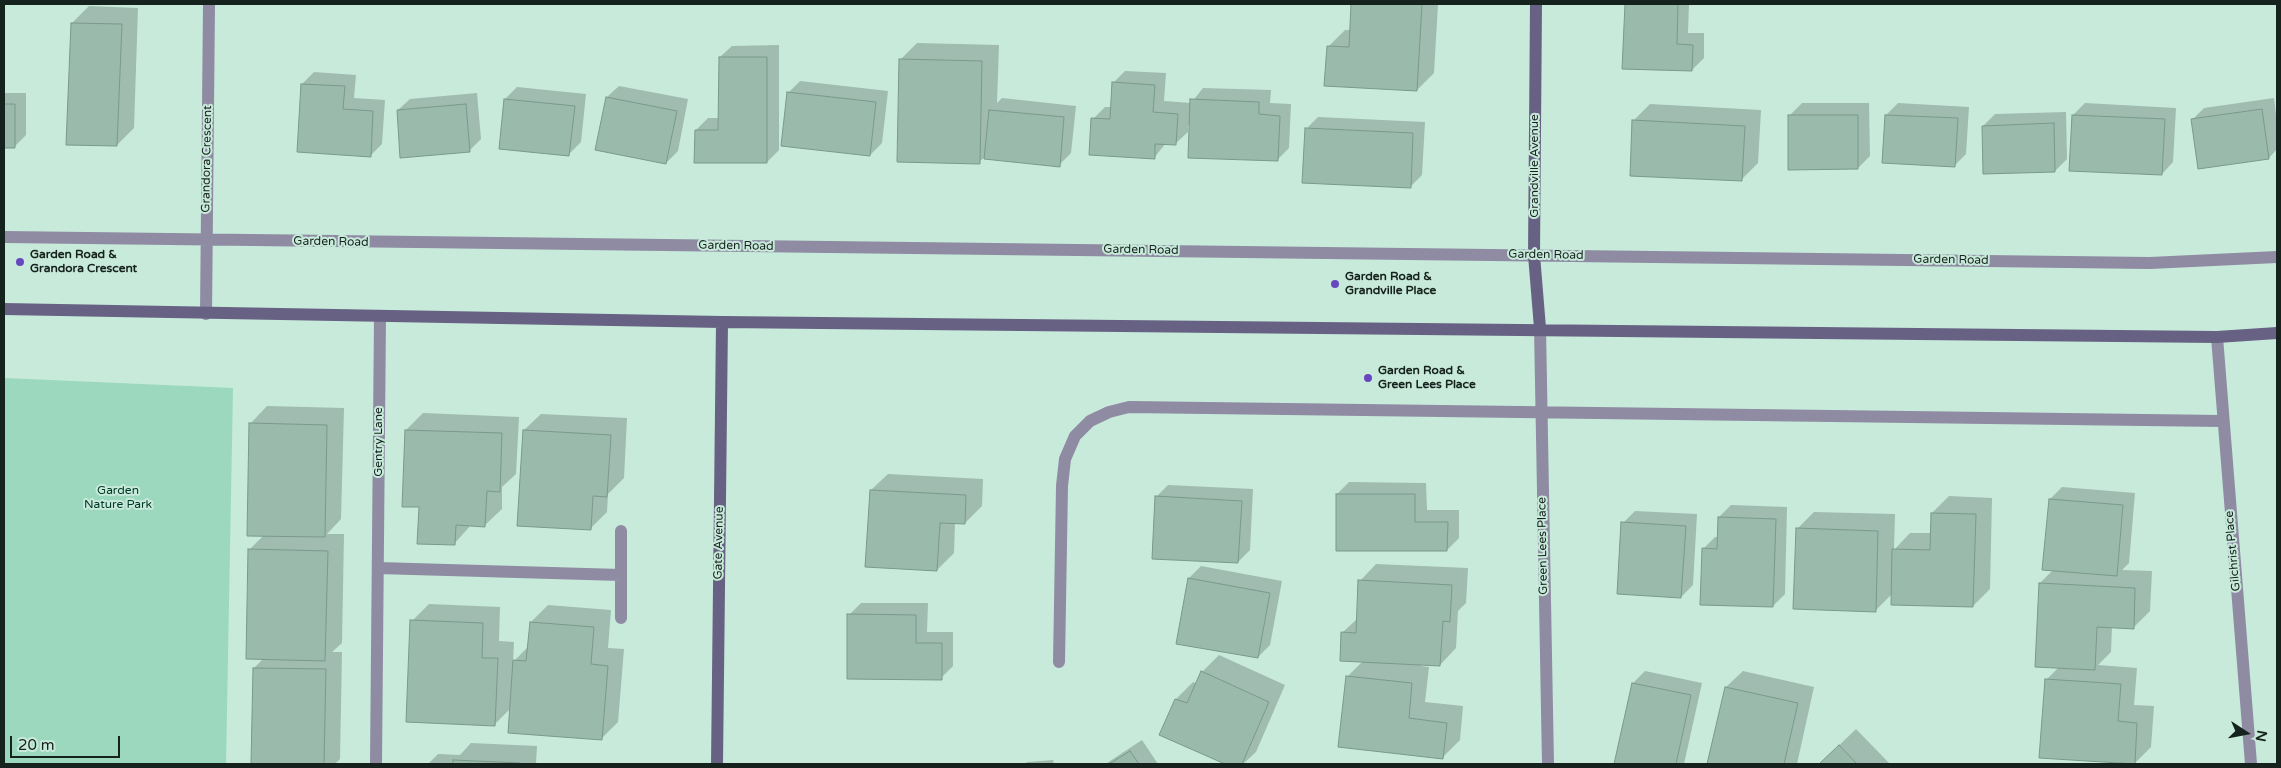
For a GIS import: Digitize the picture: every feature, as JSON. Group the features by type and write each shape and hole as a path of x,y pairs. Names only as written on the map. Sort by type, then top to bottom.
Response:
{"street":[{"name":"Grandora Crescent","path":"206,314 209,4"},
{"name":"Grandville Avenue","path":"1536,4 1534,255 1540,328"},
{"name":"Garden Road","path":"4,237 2150,263 2277,257"},
{"path":"4,309 722,322 1540,328 2217,337 2277,333"},
{"name":"Gentry Lane","path":"376,764 380,316"},
{"name":"Gate Avenue","path":"717,764 722,322"},
{"name":"Green Lees Place","path":"1540,328 1540,412 1548,764"},
{"name":"Gilchrist Place","path":"2217,337 2222,421 2251,764"},
{"path":"1059,662 1062,486 1065,459 1075,436 1090,421 1109,412 1129,407 2222,421"},
{"path":"621,531 621,618"},
{"path":"378,568 621,575"}],"green space":[{"name":"Garden Nature Park","path":"4,378 233,388 226,764 4,764"}],"building":[{"path":"1351,4 1422,4 1417,91 1324,86 1327,46 1349,47"},
{"path":"1625,4 1678,4 1677,44 1693,45 1692,71 1622,69"},
{"path":"71,23 122,24 117,146 66,145"},
{"path":"719,57 767,57 767,163 694,163 695,130 718,130"},
{"path":"899,59 982,61 980,164 897,162"},
{"path":"1112,82 1155,85 1153,112 1178,114 1176,145 1155,144 1155,159 1089,155 1091,118 1110,119"},
{"path":"301,84 345,86 343,109 373,111 371,157 297,152"},
{"path":"787,92 876,102 870,156 781,146"},
{"path":"606,97 677,111 666,164 595,150"},
{"path":"504,99 575,106 569,156 499,149"},
{"path":"1190,99 1259,102 1259,114 1280,116 1278,161 1188,158"},
{"path":"4,104 15,104 15,148 4,148"},
{"path":"466,104 470,152 400,158 397,110"},
{"path":"2262,109 2269,159 2198,169 2191,119"},
{"path":"989,110 1064,117 1060,167 984,159"},
{"path":"1788,115 1858,115 1858,169 1788,170"},
{"path":"1885,115 1958,118 1955,167 1882,163"},
{"path":"2072,115 2165,119 2162,175 2069,171"},
{"path":"1632,120 1745,126 1742,181 1630,176"},
{"path":"2054,123 2055,172 1983,174 1982,126"},
{"path":"1305,128 1413,133 1411,188 1302,183"},
{"path":"249,423 327,425 325,537 247,536"},
{"path":"405,430 502,433 500,492 487,491 485,527 456,525 455,545 417,544 419,507 402,507"},
{"path":"523,430 611,435 607,497 593,496 591,530 517,526"},
{"path":"870,490 966,495 965,524 940,523 937,571 865,567"},
{"path":"1336,494 1415,494 1415,522 1448,522 1447,551 1336,551"},
{"path":"1155,496 1242,501 1238,563 1152,559"},
{"path":"2049,499 2123,505 2117,576 2042,570"},
{"path":"1931,513 1976,514 1973,607 1891,605 1892,549 1930,550"},
{"path":"1718,517 1776,519 1773,607 1700,605 1702,548 1717,549"},
{"path":"1621,522 1686,526 1681,598 1617,594"},
{"path":"1796,528 1878,531 1876,612 1793,609"},
{"path":"248,549 328,551 325,661 246,659"},
{"path":"1188,578 1270,593 1258,658 1176,644"},
{"path":"1358,580 1452,585 1450,622 1443,621 1440,666 1340,661 1341,632 1356,633"},
{"path":"2039,583 2135,588 2134,629 2097,627 2095,670 2035,667"},
{"path":"847,614 916,615 916,643 942,643 942,680 847,679"},
{"path":"410,620 483,623 482,658 498,658 495,726 406,722"},
{"path":"530,622 594,627 591,664 608,666 602,740 508,733 513,660 526,661"},
{"path":"253,668 326,669 324,764 251,764"},
{"path":"1201,671 1269,702 1242,764 1225,764 1159,735 1175,699 1187,703"},
{"path":"1346,676 1412,683 1409,718 1447,723 1443,759 1338,747"},
{"path":"2045,679 2121,684 2118,721 2137,723 2135,764 2039,758"},
{"path":"1632,683 1691,695 1676,764 1614,764"},
{"path":"1725,687 1798,703 1784,764 1707,764"},
{"path":"1839,745 1857,764 1819,764"},
{"path":"1130,751 1139,764 1109,764"},
{"path":"453,760 520,763 520,764 453,764"}],"place":[{"name":"Garden Road & Grandora Crescent","path":"20,262"},
{"name":"Garden Road & Grandville Place","path":"1335,284"},
{"name":"Garden Road & Green Lees Place","path":"1368,378"}]}
